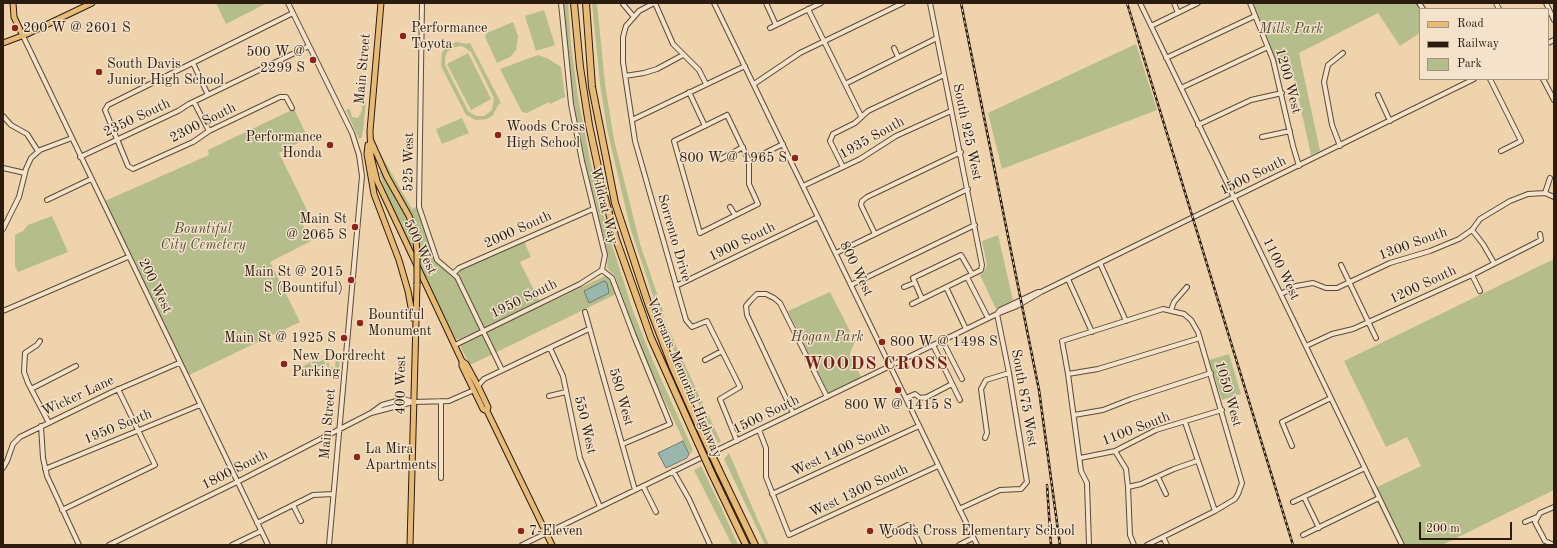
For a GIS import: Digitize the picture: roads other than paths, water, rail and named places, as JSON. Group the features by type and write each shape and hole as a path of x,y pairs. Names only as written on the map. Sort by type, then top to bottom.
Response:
{"highway":[{"name":"Veterans Memorial Highway","path":"574,3 580,67 589,125 604,195 616,239 651,338 712,474 746,545"},
{"name":"Veterans Memorial Highway","path":"586,3 592,87 614,203 628,248 672,366 755,545"}],"main road":[{"path":"13,3 14,17 23,36"},
{"path":"3,43 23,36 92,3"},
{"name":"Main Street","path":"370,138 381,3"},
{"path":"370,138 387,177 410,216 415,232 417,251 417,284 414,327"},
{"path":"370,138 366,154 374,194 399,260 408,291 414,327"},
{"name":"500 West","path":"370,138 373,165 379,188 462,361 466,364 476,388 488,407 487,411 552,545"},
{"name":"400 West","path":"410,545 414,327"}],"street":[{"path":"288,3 309,46"},
{"name":"525 West","path":"422,3 419,207 438,260 442,266 454,273 502,370"},
{"name":"Wildcat Way","path":"561,3 571,104 593,209 605,255 602,270"},
{"path":"623,4 634,16 639,11 654,3 673,44 699,70 706,84"},
{"name":"800 West","path":"714,3 977,545"},
{"path":"766,3 776,25"},
{"path":"770,28 821,3"},
{"path":"754,84 800,53 824,40 903,3"},
{"name":"South 925 West","path":"930,3 951,110 961,152 982,265 981,270 970,276"},
{"name":"1100 West","path":"1140,3 1402,545"},
{"path":"1174,3 1178,13"},
{"path":"1151,26 1198,3"},
{"name":"1200 West","path":"1250,3 1268,47 1282,93 1299,166"},
{"path":"1546,3 1554,20"},
{"path":"808,9 861,116"},
{"path":"117,140 105,108 293,13"},
{"name":"Sorrento Drive","path":"634,16 626,26 622,50 635,141 682,309 692,327 707,321 740,387 720,399 737,441"},
{"path":"1166,58 1255,16"},
{"name":"200 West","path":"23,36 179,363 268,545"},
{"path":"845,84 898,56 937,38"},
{"name":"2350 South","path":"80,157 180,110 309,46"},
{"name":"Main Street","path":"309,46 355,140 360,162 362,186 328,545"},
{"path":"1181,88 1268,47"},
{"path":"894,48 898,56"},
{"path":"1340,146 1332,125 1324,82 1328,65 1344,53"},
{"path":"625,76 657,69 683,55"},
{"path":"193,63 208,95"},
{"path":"632,120 745,66"},
{"path":"843,167 830,141 833,134 855,123 868,111 944,75"},
{"name":"1500 South","path":"522,545 942,340 997,314 1012,309 1042,292 1340,146 1468,80"},
{"path":"1490,80 1521,141 1501,151"},
{"path":"1544,80 1554,100"},
{"path":"689,92 705,126"},
{"path":"1198,125 1251,100 1282,93"},
{"path":"1378,95 1390,121"},
{"name":"2300 South","path":"117,140 128,166 131,169 193,142 209,131 285,96 292,108"},
{"path":"194,102 209,131"},
{"name":"1935 South","path":"803,186 860,159 896,136 951,110"},
{"path":"727,115 749,161 748,184 758,204 700,233 674,141 705,126 727,115"},
{"path":"3,116 11,125 27,134 38,151"},
{"path":"1262,137 1290,131"},
{"path":"3,229 17,201 29,162 38,151 72,138"},
{"path":"749,161 783,144"},
{"path":"720,159 743,147"},
{"path":"875,234 861,205 867,197 961,152"},
{"path":"3,168 25,173"},
{"path":"1550,178 1545,193 1554,197"},
{"path":"47,200 91,179"},
{"path":"836,253 968,189"},
{"name":"1300 South","path":"1281,294 1296,286 1313,283 1326,288 1337,288 1390,262 1444,246 1460,239 1472,230 1480,219 1510,201 1528,194 1545,193"},
{"path":"730,207 735,215"},
{"name":"2000 South","path":"454,273 459,268 593,209"},
{"name":"1900 South","path":"676,286 818,216"},
{"path":"851,285 975,225"},
{"path":"1472,230 1483,244 1494,263"},
{"name":"1200 South","path":"1306,346 1332,334 1353,329 1368,323 1472,275 1541,240 1540,234"},
{"path":"922,299 912,278 961,255 988,318"},
{"path":"3,311 128,257"},
{"path":"1100,263 1126,320"},
{"path":"1341,265 1376,338"},
{"path":"602,270 612,278 670,424 623,444"},
{"name":"1950 South","path":"455,345 580,284 602,270"},
{"path":"1472,275 1480,291"},
{"path":"912,304 970,276"},
{"path":"1068,279 1092,332"},
{"path":"904,287 914,283"},
{"path":"946,287 966,329"},
{"path":"1089,545 1087,483 1081,471 1062,341 1126,320 1163,310 1172,310 1174,302 1187,287"},
{"path":"793,414 750,323 746,306 758,294 766,294 774,298 785,313 827,397"},
{"name":"1050 West","path":"1172,310 1184,314 1191,320 1200,338 1242,483 1235,499 1215,511"},
{"name":"580 West","path":"584,312 635,490"},
{"name":"South 875 West","path":"959,509 1000,490 1018,490 1024,487 1027,476 1010,373 997,314"},
{"name":"1800 South","path":"109,545 339,430 371,413 377,407 394,401 408,399 413,402 441,402 452,400 476,388 484,379 589,329"},
{"path":"1068,374 1098,369 1200,338"},
{"path":"942,340 962,379"},
{"path":"40,341 25,354 24,372 31,389 49,422"},
{"path":"932,345 960,400"},
{"name":"550 West","path":"550,348 563,376 580,458 600,507"},
{"path":"705,360 722,351"},
{"name":"Wicker Lane","path":"3,468 16,440 49,422 118,389 179,363"},
{"path":"31,389 76,366"},
{"path":"985,438 987,433 981,388 986,380 1010,373"},
{"path":"1074,415 1103,410 1131,399 1211,373"},
{"path":"906,398 915,394 920,398 927,397 952,384"},
{"path":"62,510 155,465 118,389"},
{"path":"549,396 566,392"},
{"path":"1292,446 1282,422 1331,398"},
{"path":"441,402 441,478"},
{"name":"1950 South","path":"45,469 200,406"},
{"name":"1100 South","path":"1079,456 1115,451 1156,430 1222,410"},
{"path":"1147,545 1215,511 1185,422"},
{"path":"41,426 45,469 52,488 79,545"},
{"name":"West 1400 South","path":"772,494 919,426"},
{"path":"758,430 766,448 766,477 772,494"},
{"path":"1115,451 1126,469 1130,535 1134,545"},
{"path":"1128,487 1158,477 1197,461"},
{"name":"West 1300 South","path":"772,494 789,535 938,466"},
{"path":"1293,502 1365,468"},
{"path":"673,471 689,499 710,545"},
{"path":"1158,477 1166,494"},
{"path":"643,486 656,512"},
{"path":"257,523 313,495 333,494"},
{"path":"1304,497 1319,528"},
{"path":"1303,535 1379,498"},
{"path":"293,505 301,521"},
{"path":"1554,507 1540,514 1535,522 1545,541 1554,544"},
{"path":"1525,522 1537,518"},
{"path":"888,535 908,525 912,527 920,545"},
{"path":"232,545 261,531"},
{"path":"1163,537 1166,545"},
{"path":"959,545 973,538"}],"water":[{"path":"604,281 607,283 609,293 589,303 584,291"},
{"path":"683,441 689,454 687,458 666,468 658,453"}],"railway":[{"path":"961,3 1039,390 1060,545"},
{"path":"1127,3 1293,545"},
{"path":"1047,485 1051,545"}],"place":[{"name":"200 W @ 2601 S","path":"15,28"},
{"name":"Performance Toyota","path":"403,36"},
{"name":"500 W @ 2299 S","path":"313,60"},
{"name":"South Davis Junior High School","path":"99,72"},
{"name":"Woods Cross High School","path":"498,135"},
{"name":"Performance Honda","path":"330,145"},
{"name":"800 W @ 1965 S","path":"795,158"},
{"name":"Main St @ 2065 S","path":"355,227"},
{"name":"Main St @ 2015 S (Bountiful)","path":"351,280"},
{"name":"Bountiful Monument","path":"360,323"},
{"name":"Main St @ 1925 S","path":"344,338"},
{"name":"800 W @ 1498 S","path":"882,342"},
{"name":"New Dordrecht Parking","path":"284,364"},
{"name":"800 W @ 1415 S","path":"898,390"},
{"name":"La Mira Apartments","path":"357,457"},
{"name":"7-Eleven","path":"521,531"},
{"name":"Woods Cross Elementary School","path":"870,531"}],"district":[{"name":"WOODS CROSS","path":"876,364"}],"park label":[{"name":"Mills Park","path":"1291,29"},
{"name":"Bountiful City Cemetery","path":"203,238"},
{"name":"Hogan Park","path":"827,337"}]}
